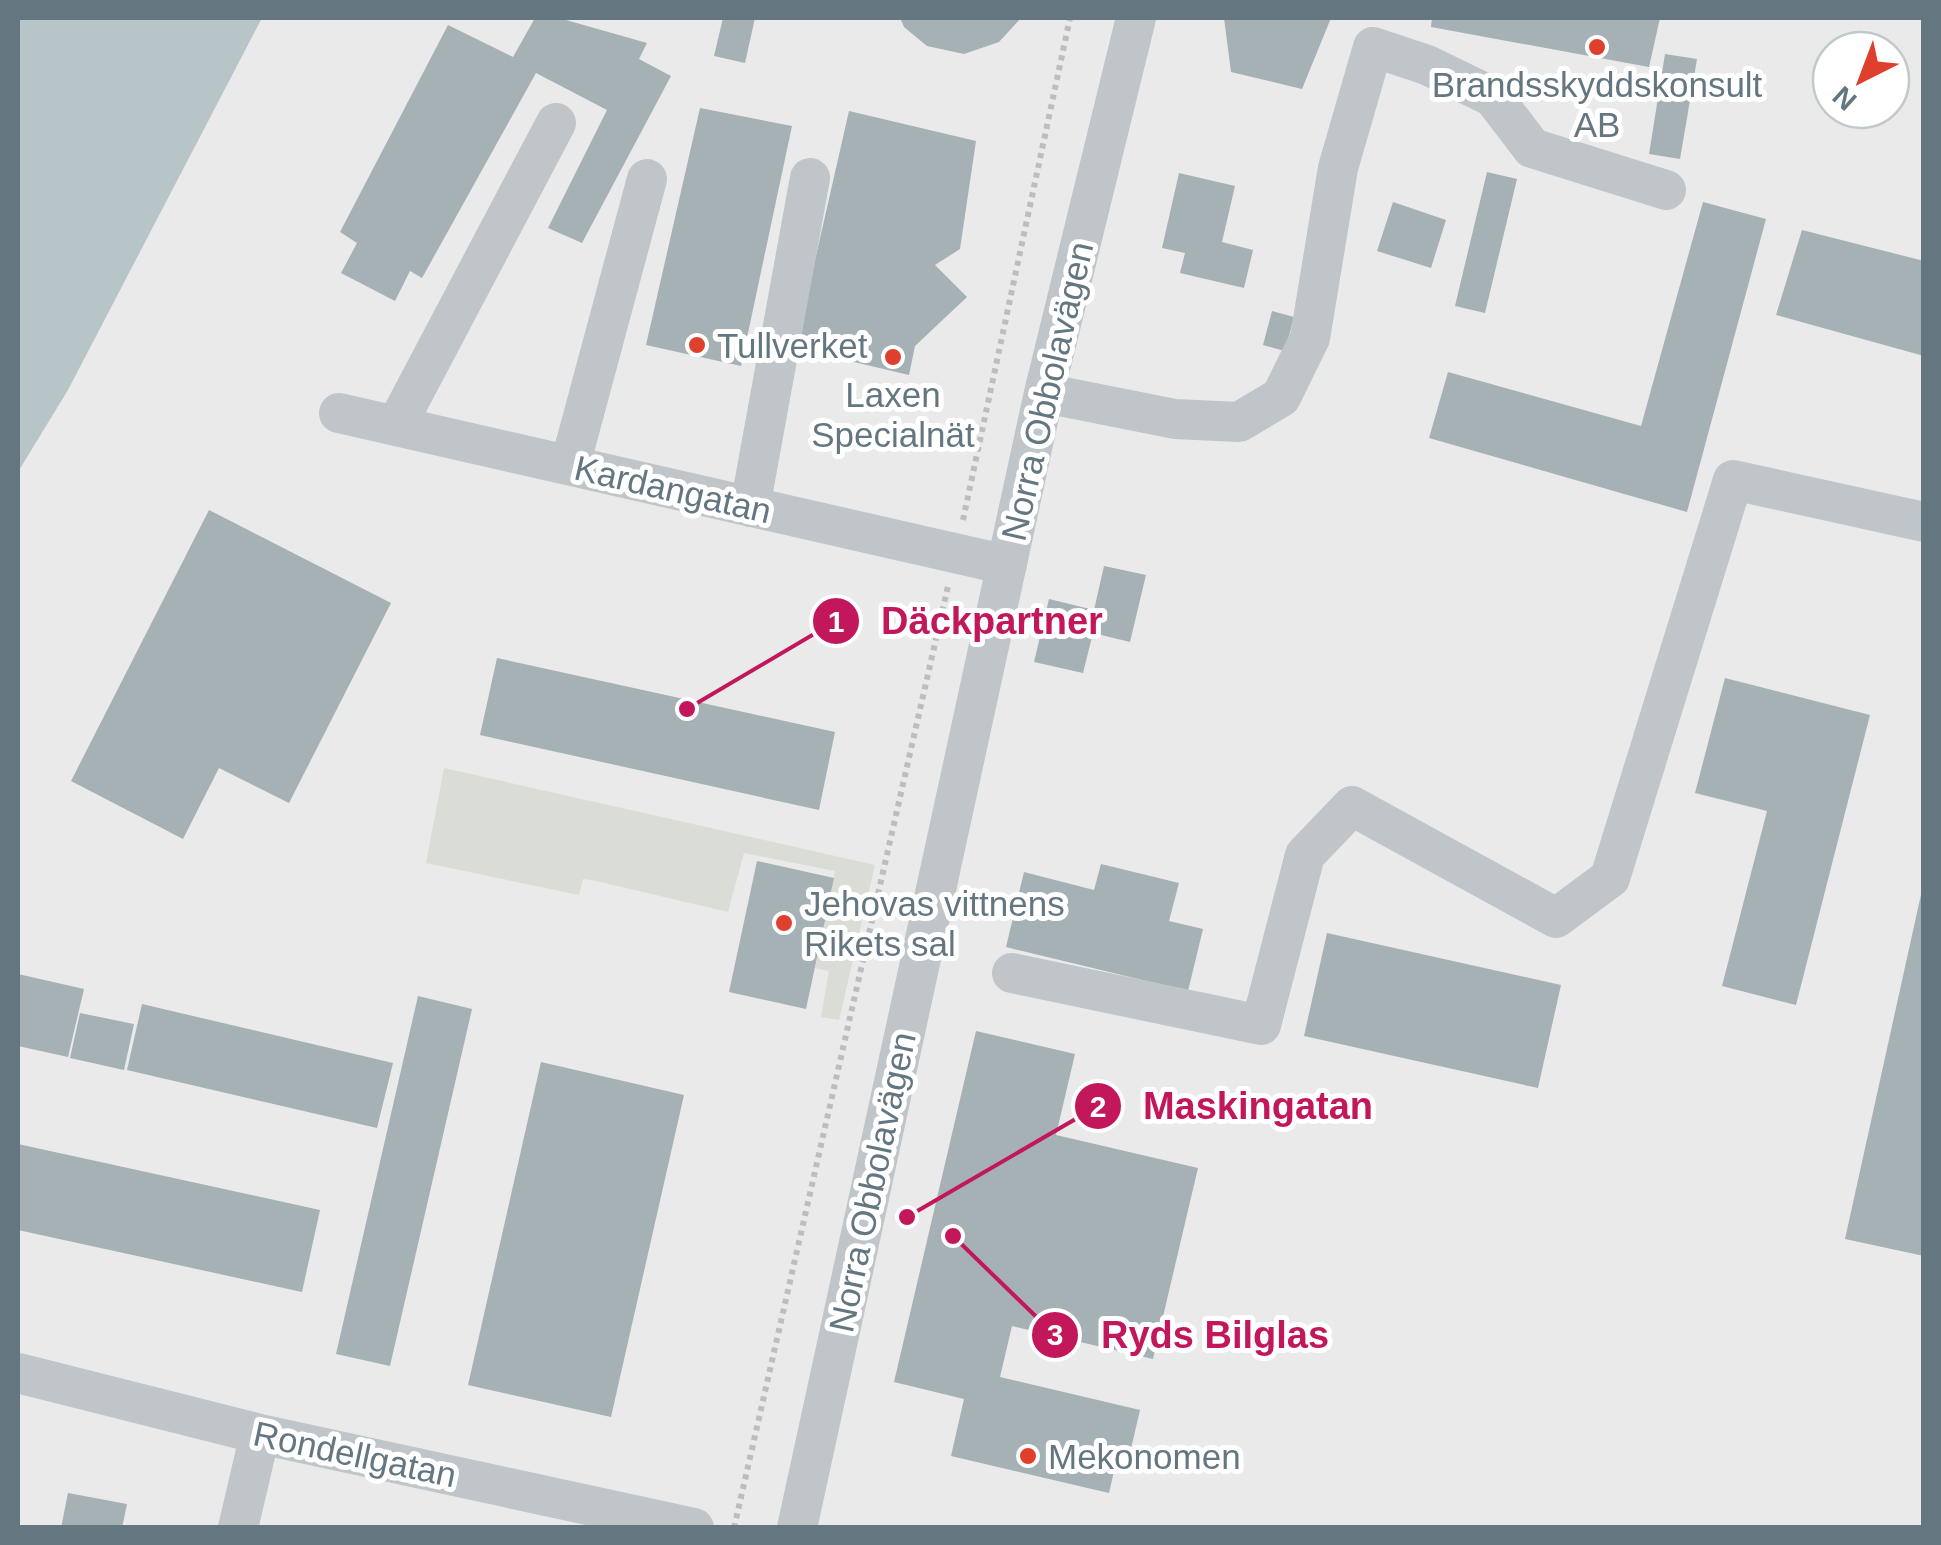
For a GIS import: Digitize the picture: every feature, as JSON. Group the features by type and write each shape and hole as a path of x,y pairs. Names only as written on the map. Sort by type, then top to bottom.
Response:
{"street":[{"name":"Norra Obbolavägen","path":"796,1528 1044,393 1136,18"},
{"path":"1044,393 1175,419 1239,422 1281,397 1310,338 1338,168 1373,47 1427,65 1492,96 1532,148 1666,190"},
{"path":"396,426 556,124"},
{"path":"570,465 647,178"},
{"path":"750,507 810,178"},
{"name":"Kardangatan","path":"340,414 1007,566"},
{"path":"1012,972 1261,1025 1305,855 1352,806 1556,918 1610,878 1733,480 1924,522"},
{"name":"Rondellgatan","path":"18,1373 260,1434 694,1528"},
{"path":"238,1528 260,1434"}],"path":[{"path":"734,1528 956,554 1070,18"}],"shaded area":[{"path":"18,18 262,18 68,390 18,472"},
{"path":"262,18 1923,18 1923,1527 18,1527 18,472 68,390"},
{"path":"444,768 875,865 839,1020 821,1017 829,971 815,968 835,871 744,853 728,912 592,880 583,879 579,895 426,863"}],"building":[{"path":"535,18 559,18 647,43 639,59 671,76 582,243 548,228 607,110 536,73 422,278 410,271 395,301 341,273 357,243 340,232 448,25 513,57"},
{"path":"723,18 755,18 745,63 714,56"},
{"path":"900,18 1021,18 999,42 964,54 927,46 904,27"},
{"path":"1224,18 1331,18 1302,89 1231,72"},
{"name":"Brandsskyddskonsult AB","path":"1432,18 1660,18 1649,67 1431,27"},
{"path":"1665,54 1697,59 1680,159 1649,154"},
{"path":"700,108 792,126 741,366 646,345"},
{"path":"849,111 976,141 960,249 935,265 967,297 915,346 909,375 795,348"},
{"path":"1487,172 1517,179 1485,313 1455,306"},
{"path":"1179,173 1235,186 1222,242 1253,250 1244,288 1180,273 1185,253 1162,248"},
{"path":"1393,202 1446,220 1431,268 1377,251"},
{"path":"1703,202 1766,219 1687,512 1429,438 1448,372 1641,426"},
{"path":"1802,230 1924,261 1924,356 1776,315"},
{"path":"1272,311 1294,317 1285,351 1263,345"},
{"path":"209,510 391,603 289,803 219,768 183,839 71,781"},
{"path":"1104,566 1146,575 1130,642 1093,633 1083,673 1034,662 1049,599 1094,610"},
{"path":"497,658 835,732 819,810 480,735"},
{"path":"1725,678 1870,715 1796,1005 1722,986 1767,811 1695,793"},
{"name":"Jehovas vittnens Rikets sal","path":"757,861 834,878 806,1009 729,992"},
{"path":"1101,864 1179,883 1169,921 1203,929 1188,991 1006,947 1024,872 1094,890"},
{"path":"1924,890 1924,1256 1845,1239"},
{"path":"1327,933 1561,985 1538,1088 1304,1036"},
{"path":"18,974 84,989 68,1057 18,1046"},
{"path":"418,996 472,1009 390,1366 336,1354"},
{"path":"142,1004 393,1063 377,1128 127,1070"},
{"path":"80,1013 134,1024 124,1070 70,1058"},
{"path":"976,1031 1075,1054 1056,1135 1198,1168 1153,1359 1012,1326 1000,1377 1140,1410 1126,1470 1115,1467 1109,1493 951,1456 964,1399 894,1382"},
{"path":"541,1062 684,1095 611,1417 468,1385"},
{"path":"18,1144 320,1210 302,1292 18,1230"},
{"path":"68,1493 127,1504 122,1528 61,1528"}],"place":[{"name":"Brandsskyddskonsult AB","path":"1597,47"},
{"name":"Tullverket","path":"697,345"},
{"name":"Laxen Specialnät","path":"893,357"},
{"name":"Däckpartner","path":"687,709"},
{"name":"Jehovas vittnens Rikets sal","path":"784,923"},
{"name":"Maskingatan","path":"907,1217"},
{"name":"Ryds Bilglas","path":"953,1236"},
{"name":"Mekonomen","path":"1028,1456"}]}
